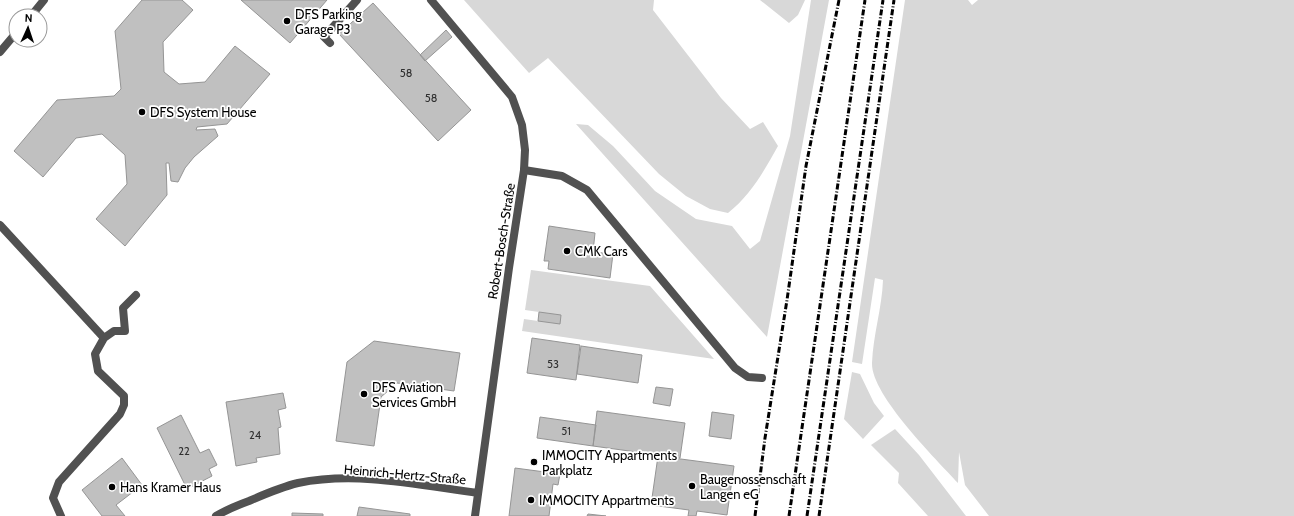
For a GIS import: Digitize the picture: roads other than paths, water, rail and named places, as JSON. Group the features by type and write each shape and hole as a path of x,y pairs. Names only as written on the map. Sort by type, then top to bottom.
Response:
{"street":[{"path":"38,8 44,0"},
{"path":"330,43 324,37 357,0"},
{"name":"Robert-Bosch-Straße","path":"431,0 512,97 522,125 525,150 524,170 508,268 475,516"},
{"path":"0,52 8,42"},
{"path":"524,170 562,176 587,190 735,368 748,377 762,378"},
{"path":"0,225 104,338"},
{"path":"61,516 53,498 59,482 120,414 124,405 124,396 98,371 95,354 104,338 114,331 125,331 123,308 136,295"},
{"name":"Heinrich-Hertz-Straße","path":"216,516 272,491 298,483 324,479 387,481 478,493"}],"railway":[{"path":"755,516 765,438 806,166 839,0"},
{"path":"789,516 865,0"},
{"path":"807,516 883,0"},
{"path":"819,516 894,0"}],"place":[{"name":"DFS Parking Garage P3","path":"287,21"},
{"name":"DFS System House","path":"142,112"},
{"name":"CMK Cars","path":"567,251"},
{"name":"DFS Aviation Services GmbH","path":"364,394"},
{"name":"IMMOCITY Appartments Parkplatz","path":"534,462"},
{"name":"Baugenossenschaft Langen eG","path":"692,486"},
{"name":"Hans Kramer Haus","path":"112,487"},
{"name":"IMMOCITY Appartments","path":"531,500"}]}
